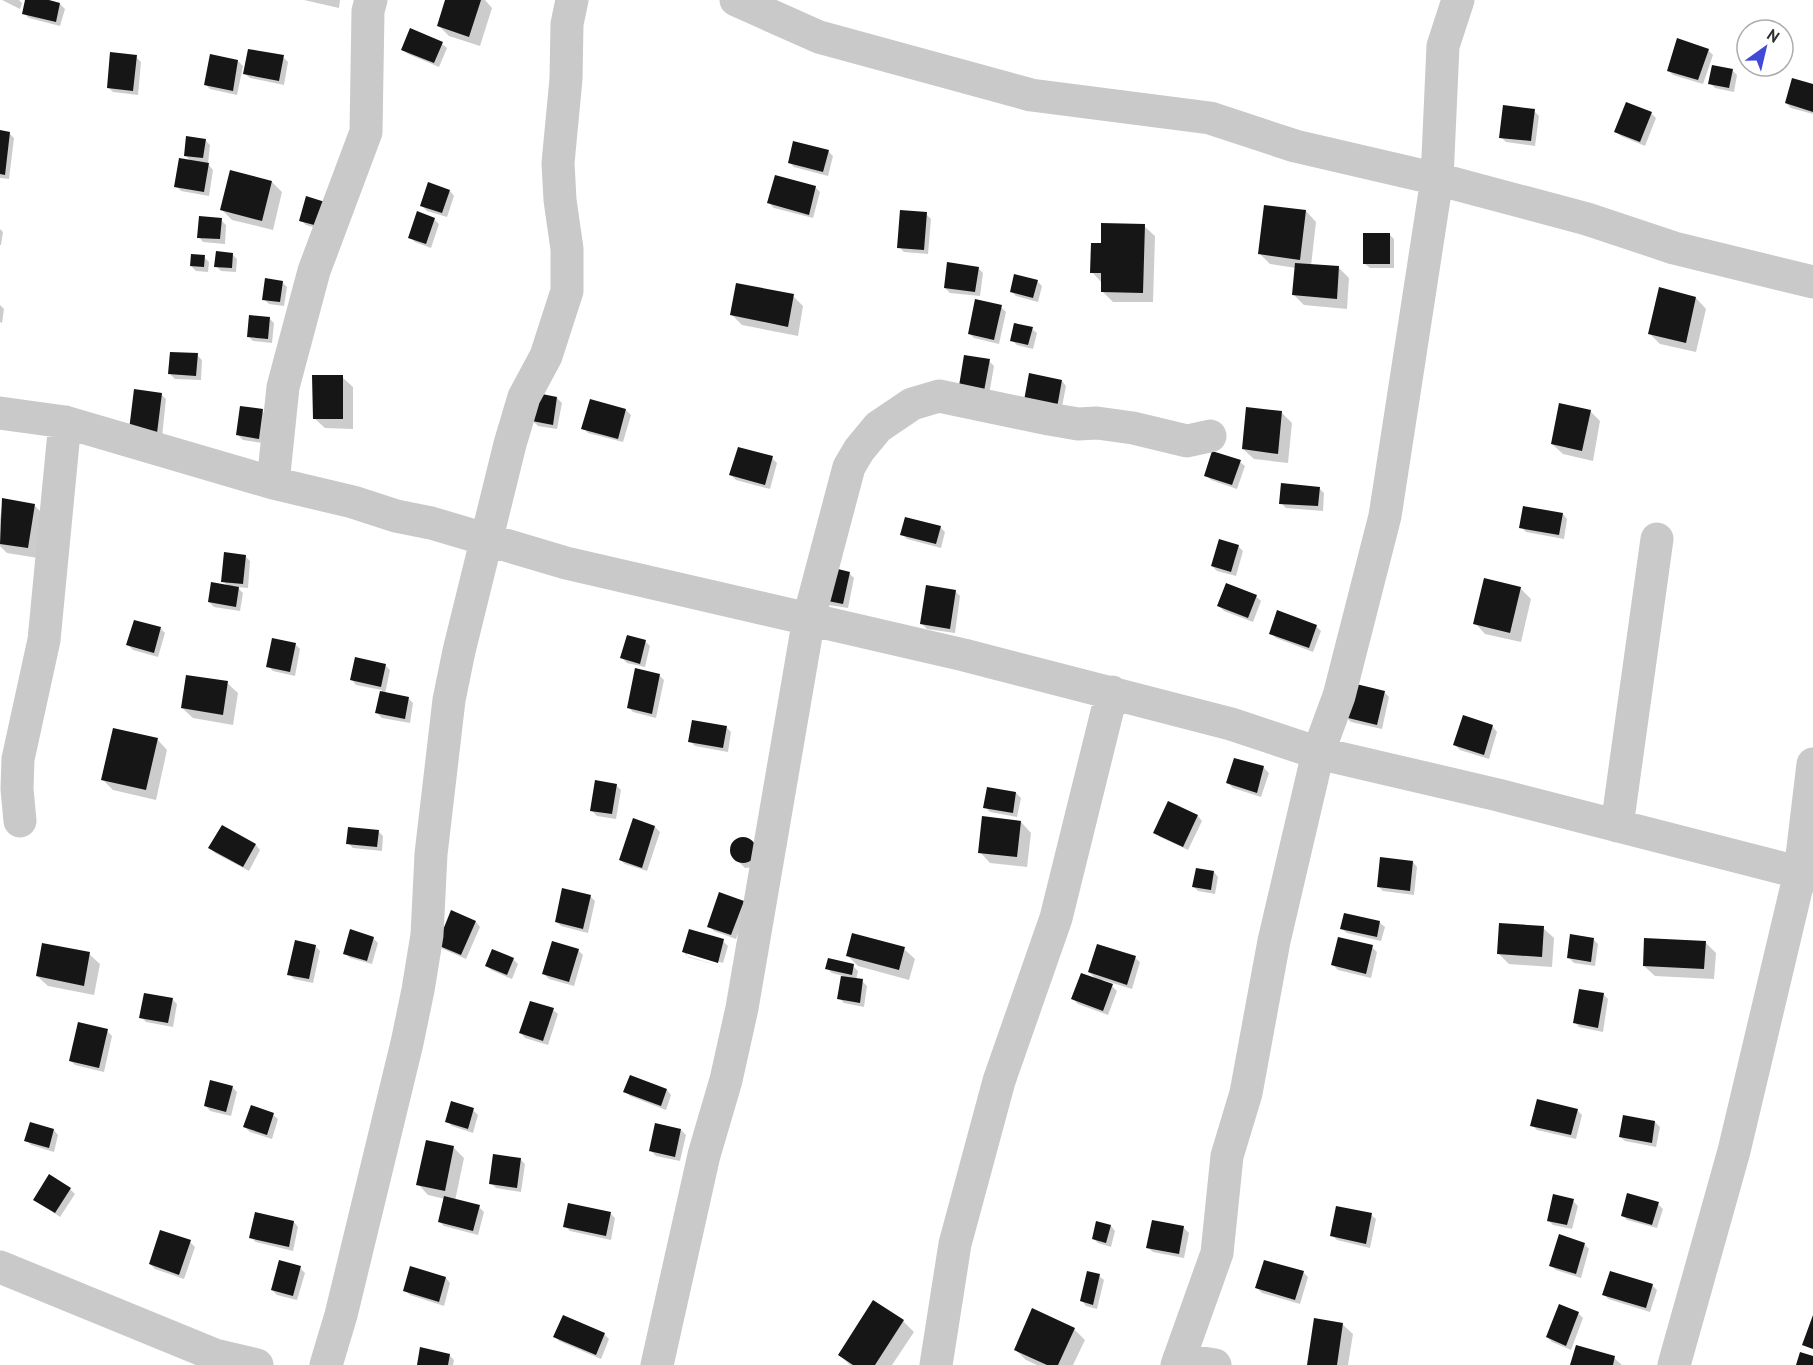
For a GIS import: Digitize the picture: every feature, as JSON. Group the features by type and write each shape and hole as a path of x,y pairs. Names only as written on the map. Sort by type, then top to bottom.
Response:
{"street":[{"path":"273,483 283,387 314,271 366,132 368,11 371,0"},
{"path":"326,1365 344,1304 418,990 427,935 430,854 448,700 510,444 525,397 546,356 567,291 567,249 560,200 558,164 566,79 567,24 572,0"},
{"path":"736,0 819,37 1031,95 1209,118 1295,146 1437,179 1587,219 1674,248 1813,282"},
{"path":"1215,1365 1178,1362 1217,1252 1227,1156 1246,1093 1274,941 1318,753 1339,696 1385,516 1437,179 1443,46 1458,0"},
{"path":"657,1365 704,1155 726,1080 742,1008 809,618 849,467 859,450 878,427 912,404 939,396 1078,424 1096,423 1133,428 1186,441 1210,436"},
{"path":"0,413 65,422 273,483 353,502 396,516 431,523 566,563 809,618 1112,692 1231,724 1318,753 1807,874"},
{"path":"20,821 17,789 18,759 44,640 65,422"},
{"path":"1617,826 1657,539"},
{"path":"936,1365 955,1244 999,1081 1056,918 1112,692"},
{"path":"1674,1365 1734,1151 1807,874 1813,764"},
{"path":"0,1267 215,1354 257,1365"}],"building":[{"path":"25,0 49,0 60,3 56,22 22,14"},
{"path":"445,0 481,0 469,37 437,26"},
{"path":"410,28 443,42 434,63 401,50"},
{"path":"1677,38 1709,49 1698,80 1667,71"},
{"path":"248,49 284,55 279,81 243,74"},
{"path":"110,52 137,55 133,91 107,88"},
{"path":"210,54 238,60 233,91 204,85"},
{"path":"1712,65 1733,69 1729,88 1708,84"},
{"path":"1792,78 1813,84 1813,112 1785,103"},
{"path":"1626,102 1652,112 1640,142 1614,132"},
{"path":"1503,105 1535,109 1531,141 1499,138"},
{"path":"0,130 10,132 5,175 0,174"},
{"path":"186,136 206,139 203,158 184,156"},
{"path":"793,141 829,150 823,172 788,163"},
{"path":"179,158 209,163 204,192 174,187"},
{"path":"230,170 272,181 262,221 220,210"},
{"path":"775,175 816,186 809,215 767,203"},
{"path":"428,182 450,190 442,213 420,206"},
{"path":"306,196 325,202 318,226 299,221"},
{"path":"1264,205 1306,210 1300,260 1258,254"},
{"path":"900,210 927,212 924,250 897,248"},
{"path":"417,211 435,218 426,244 408,238"},
{"path":"199,216 222,218 220,239 197,238"},
{"path":"1101,223 1145,224 1143,293 1101,292 1101,273 1090,273 1091,243 1101,243"},
{"path":"1363,233 1390,233 1390,264 1363,264"},
{"path":"216,251 233,253 232,268 214,267"},
{"path":"191,254 205,255 204,267 190,266"},
{"path":"947,262 979,267 975,292 944,288"},
{"path":"1295,263 1339,266 1337,299 1292,295"},
{"path":"1014,274 1038,280 1033,298 1010,292"},
{"path":"265,278 283,281 280,302 262,300"},
{"path":"736,283 794,294 788,327 730,315"},
{"path":"1659,287 1696,297 1686,343 1648,334"},
{"path":"975,299 1002,305 994,340 968,334"},
{"path":"249,315 270,317 268,339 247,337"},
{"path":"1014,323 1033,327 1028,345 1010,341"},
{"path":"170,352 198,353 196,376 168,374"},
{"path":"964,355 990,359 984,391 959,386"},
{"path":"1029,373 1062,380 1056,413 1023,406"},
{"path":"312,375 343,375 343,419 313,419"},
{"path":"134,389 162,393 157,433 129,430"},
{"path":"537,393 557,397 553,425 532,421"},
{"path":"590,399 626,409 618,439 581,429"},
{"path":"1559,403 1591,410 1582,451 1551,444"},
{"path":"240,406 263,409 259,439 236,435"},
{"path":"1246,407 1282,411 1278,454 1242,449"},
{"path":"738,447 773,456 765,485 729,475"},
{"path":"1212,451 1241,460 1232,485 1204,476"},
{"path":"1281,483 1320,487 1318,506 1279,504"},
{"path":"2,498 35,504 28,548 0,544"},
{"path":"1523,506 1563,513 1559,535 1519,528"},
{"path":"905,517 941,526 936,544 900,535"},
{"path":"1219,539 1239,545 1231,572 1211,566"},
{"path":"224,552 246,555 243,584 221,582"},
{"path":"830,567 850,572 843,604 823,600"},
{"path":"1484,578 1521,587 1510,633 1473,624"},
{"path":"211,582 239,587 236,607 208,602"},
{"path":"1226,583 1257,595 1248,618 1217,606"},
{"path":"926,585 956,590 950,629 920,624"},
{"path":"1277,610 1317,625 1309,648 1269,634"},
{"path":"134,620 161,627 154,653 126,645"},
{"path":"627,635 646,640 640,664 620,658"},
{"path":"272,638 296,643 290,672 266,667"},
{"path":"355,657 386,664 381,687 350,680"},
{"path":"635,668 660,674 652,714 627,708"},
{"path":"186,675 228,681 223,715 181,708"},
{"path":"1352,683 1385,691 1377,725 1344,717"},
{"path":"380,691 409,697 405,719 375,713"},
{"path":"1463,715 1493,725 1484,755 1453,745"},
{"path":"692,720 727,726 723,748 688,742"},
{"path":"113,728 158,738 146,790 101,780"},
{"path":"1234,758 1264,766 1257,793 1226,783"},
{"path":"595,780 617,784 612,814 590,811"},
{"path":"987,787 1016,792 1013,813 983,808"},
{"path":"1168,801 1198,815 1183,847 1153,833"},
{"path":"982,816 1021,821 1017,857 978,853"},
{"path":"633,818 655,826 642,868 619,860"},
{"path":"222,825 256,844 243,867 208,848"},
{"path":"348,827 379,830 377,847 346,844"},
{"path":"743,837 752,841 756,850 752,859 743,863 734,859 730,850 734,841"},
{"path":"1380,857 1413,861 1410,891 1377,887"},
{"path":"1196,868 1214,871 1211,890 1192,887"},
{"path":"562,888 591,895 583,929 555,922"},
{"path":"719,892 744,901 731,935 707,927"},
{"path":"451,910 476,921 461,955 437,945"},
{"path":"1344,913 1380,921 1377,937 1340,929"},
{"path":"1499,923 1544,926 1542,957 1497,954"},
{"path":"350,929 374,937 367,961 343,954"},
{"path":"689,929 724,939 718,963 682,952"},
{"path":"852,933 905,947 899,970 846,956"},
{"path":"1570,934 1594,938 1591,962 1567,958"},
{"path":"1338,937 1373,945 1366,974 1331,965"},
{"path":"1644,938 1706,941 1704,969 1643,966"},
{"path":"295,940 316,945 309,979 287,975"},
{"path":"552,941 579,949 569,982 542,974"},
{"path":"42,943 90,952 84,986 36,976"},
{"path":"1097,944 1136,956 1127,985 1088,972"},
{"path":"492,949 514,958 507,975 485,966"},
{"path":"828,958 854,964 852,975 825,969"},
{"path":"1081,973 1113,984 1103,1011 1071,999"},
{"path":"841,976 863,979 860,1003 837,999"},
{"path":"1579,989 1604,993 1598,1028 1573,1023"},
{"path":"144,993 173,998 168,1023 139,1018"},
{"path":"530,1001 554,1008 543,1041 519,1033"},
{"path":"78,1022 108,1029 99,1068 69,1061"},
{"path":"630,1075 667,1089 661,1106 623,1092"},
{"path":"210,1080 233,1086 226,1112 204,1106"},
{"path":"1537,1099 1578,1109 1571,1135 1530,1126"},
{"path":"451,1101 474,1108 468,1129 445,1122"},
{"path":"251,1105 274,1113 267,1135 243,1127"},
{"path":"1623,1115 1655,1121 1652,1143 1619,1137"},
{"path":"30,1122 54,1129 49,1148 24,1141"},
{"path":"655,1123 681,1129 675,1157 649,1151"},
{"path":"426,1140 454,1146 445,1191 416,1185"},
{"path":"493,1154 521,1158 517,1188 489,1184"},
{"path":"49,1174 71,1188 55,1213 33,1200"},
{"path":"1627,1193 1659,1202 1652,1225 1621,1216"},
{"path":"1553,1194 1574,1199 1567,1225 1547,1221"},
{"path":"444,1196 480,1205 473,1231 438,1222"},
{"path":"568,1203 611,1212 606,1236 563,1227"},
{"path":"1336,1206 1372,1213 1366,1244 1330,1236"},
{"path":"255,1212 294,1221 289,1247 249,1238"},
{"path":"1152,1220 1184,1226 1179,1254 1146,1248"},
{"path":"1096,1221 1111,1225 1106,1243 1092,1239"},
{"path":"160,1230 191,1240 179,1275 149,1264"},
{"path":"1559,1234 1585,1243 1576,1274 1549,1266"},
{"path":"279,1260 301,1266 293,1296 271,1290"},
{"path":"1264,1260 1304,1271 1295,1300 1255,1288"},
{"path":"410,1266 446,1277 439,1302 403,1291"},
{"path":"1087,1271 1100,1274 1093,1305 1080,1301"},
{"path":"1610,1271 1653,1284 1646,1308 1602,1295"},
{"path":"873,1300 904,1320 875,1365 853,1365 838,1355"},
{"path":"1559,1304 1579,1312 1566,1346 1546,1337"},
{"path":"1032,1308 1075,1328 1058,1365 1047,1365 1014,1350"},
{"path":"563,1315 605,1333 596,1355 553,1337"},
{"path":"1813,1315 1813,1349 1802,1345"},
{"path":"1314,1318 1343,1323 1337,1365 1307,1365"},
{"path":"1576,1345 1615,1356 1613,1365 1570,1365"},
{"path":"420,1347 450,1354 448,1365 417,1365"},
{"path":"1800,1352 1813,1356 1813,1365 1796,1365"}]}
